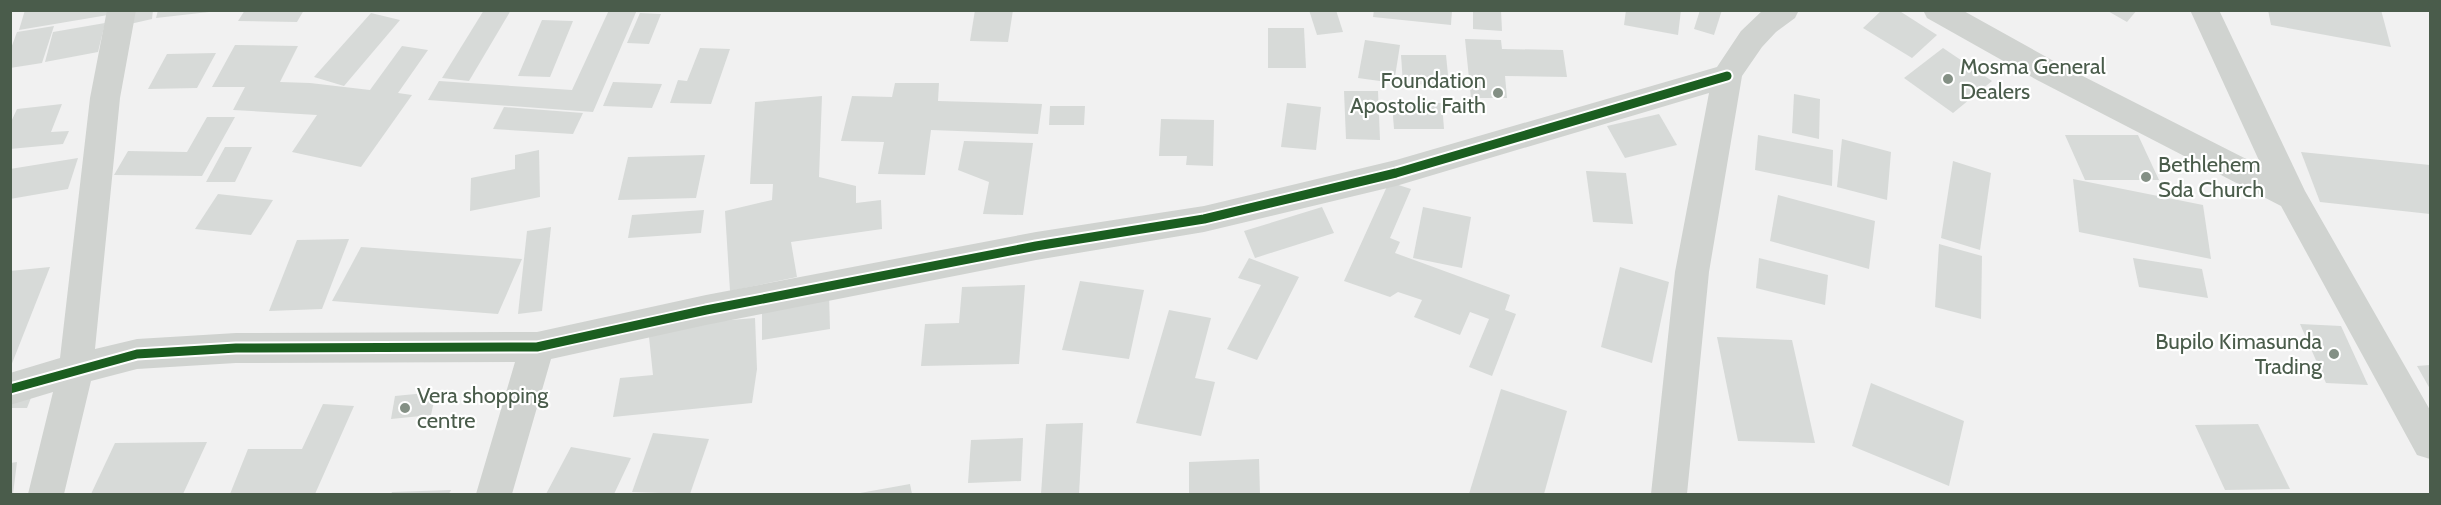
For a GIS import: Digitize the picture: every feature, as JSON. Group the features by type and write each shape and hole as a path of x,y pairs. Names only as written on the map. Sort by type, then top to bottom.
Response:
{"street":[{"path":"46,495 76,369 105,99 122,10"},
{"path":"1669,495 1692,272 1727,76 1742,49 1764,23 1785,10"},
{"path":"1936,10 2048,72 2292,197"},
{"path":"2204,10 2292,197 2430,442"},
{"path":"10,389 137,354 236,348 537,347 706,310 1012,250 1204,219 1396,173 1727,76"},
{"path":"494,495 537,347"}],"building":[{"path":"25,10 109,10 108,15 19,30"},
{"path":"132,10 153,10 152,19 130,24"},
{"path":"158,10 209,10 209,12 156,18"},
{"path":"245,10 304,10 297,22 238,21"},
{"path":"484,10 511,10 469,81 442,78"},
{"path":"609,10 637,10 593,112 428,100 439,81 572,90"},
{"path":"975,10 1013,10 1008,42 970,41"},
{"path":"1309,10 1336,10 1343,32 1317,35"},
{"path":"1374,10 1452,10 1451,25 1373,17"},
{"path":"1473,10 1501,10 1502,31 1473,29"},
{"path":"1626,10 1681,10 1678,35 1624,25"},
{"path":"1700,10 1722,10 1714,35 1694,29"},
{"name":"Mosma General Dealers","path":"1882,10 1898,10 1937,35 1912,58 1863,28"},
{"path":"2106,10 2137,10 2127,22"},
{"path":"2268,10 2381,10 2391,47 2271,25"},
{"path":"371,13 400,20 344,86 314,77"},
{"path":"640,13 661,14 649,44 627,43"},
{"path":"542,20 573,21 550,77 518,76"},
{"path":"105,23 98,52 45,62 53,32"},
{"path":"54,26 42,63 10,68 10,51 17,32"},
{"path":"1268,28 1304,28 1306,68 1268,68"},
{"path":"1465,39 1501,40 1502,49 1563,50 1567,77 1505,76 1507,98 1471,98"},
{"path":"1365,40 1400,45 1394,83 1358,78"},
{"path":"235,45 298,46 280,82 370,90 402,46 428,50 398,93 412,95 361,167 292,152 317,115 233,110 245,87 212,87"},
{"path":"700,48 730,49 711,104 670,103 678,80 687,81"},
{"name":"Mosma General Dealers","path":"1943,48 1992,81 1953,113 1904,78"},
{"path":"216,53 197,88 148,89 167,54"},
{"path":"1401,55 1446,55 1449,85 1403,84"},
{"path":"613,82 662,84 652,108 603,106"},
{"path":"895,83 939,83 938,101 1042,104 1038,134 931,130 925,175 878,174 884,142 841,141 852,96 892,97"},
{"path":"1344,91 1378,91 1380,140 1346,139"},
{"path":"1794,94 1820,99 1819,139 1792,133"},
{"path":"822,96 819,177 856,186 856,203 881,200 882,229 791,242 797,277 730,291 725,211 772,200 773,184 750,184 755,102"},
{"path":"1287,103 1321,107 1316,150 1281,147"},
{"path":"1392,103 1442,103 1444,129 1394,129"},
{"path":"62,104 51,132 69,131 63,144 10,149 10,124 17,109"},
{"path":"1050,106 1085,106 1084,125 1049,125"},
{"path":"504,107 583,113 573,134 493,129"},
{"path":"1659,114 1677,145 1625,158 1607,126"},
{"path":"207,117 235,117 202,176 114,175 128,151 187,152"},
{"path":"1161,119 1214,120 1213,166 1186,165 1187,156 1159,156"},
{"path":"1758,135 1833,150 1832,186 1755,170"},
{"path":"2065,135 2138,135 2159,180 2085,180"},
{"path":"1842,139 1891,152 1887,200 1837,187"},
{"path":"964,141 1033,143 1023,215 983,214 989,182 958,170"},
{"path":"225,147 252,147 235,182 206,182"},
{"path":"539,150 540,197 470,211 471,178 515,169 515,155"},
{"path":"2301,152 2430,165 2430,214 2320,202"},
{"path":"705,155 696,198 618,200 628,157"},
{"path":"78,158 68,189 10,199 10,169"},
{"path":"1953,161 1991,173 1980,250 1941,238"},
{"path":"1586,171 1626,173 1633,224 1593,222"},
{"path":"2073,179 2203,205 2211,259 2079,232"},
{"path":"1389,182 1411,189 1390,238 1400,242 1395,253 1510,295 1505,310 1516,314 1492,376 1469,367 1489,319 1470,312 1460,335 1414,317 1422,300 1398,292 1390,297 1344,281"},
{"path":"218,194 273,200 251,235 195,229"},
{"path":"1778,195 1875,221 1869,269 1770,241"},
{"path":"1322,207 1334,233 1255,258 1244,231"},
{"path":"1423,207 1471,217 1462,268 1413,258"},
{"path":"704,210 701,233 628,238 632,215"},
{"path":"551,227 542,311 518,314 527,231"},
{"path":"349,239 322,309 269,311 297,240"},
{"path":"1939,244 1982,256 1981,319 1935,307"},
{"path":"361,247 522,259 498,314 332,301"},
{"path":"1249,258 1299,277 1257,360 1227,349 1261,285 1238,278"},
{"path":"1759,258 1828,275 1825,305 1756,288"},
{"path":"2133,258 2202,269 2208,298 2139,287"},
{"path":"50,267 11,366 10,366 10,271"},
{"path":"1620,267 1669,282 1652,363 1601,347"},
{"path":"1080,281 1144,290 1129,359 1062,350"},
{"path":"1025,285 1019,364 921,366 925,324 959,323 962,287"},
{"path":"829,294 830,329 762,340 762,305"},
{"path":"1169,310 1211,318 1195,378 1215,382 1201,436 1136,423"},
{"path":"755,318 757,369 752,403 613,417 620,378 653,375 649,337 695,323"},
{"name":"Bupilo Kimasunda Trading","path":"2300,324 2341,326 2368,385 2326,383"},
{"path":"1717,337 1792,340 1815,443 1738,441"},
{"path":"2430,365 2430,389 2417,366"},
{"path":"40,375 27,408 10,408 10,377"},
{"path":"1871,383 1964,421 1949,486 1852,446"},
{"path":"1501,389 1567,411 1544,494 1469,494"},
{"path":"436,392 431,415 391,419 395,396"},
{"path":"323,404 354,406 315,494 230,494 248,449 302,449"},
{"path":"1083,423 1079,494 1041,494 1046,424"},
{"path":"2258,424 2290,489 2225,490 2195,425"},
{"path":"653,433 709,439 690,494 632,492"},
{"path":"1023,438 1021,481 968,483 971,440"},
{"path":"207,442 183,494 91,494 115,443"},
{"path":"571,447 631,458 614,494 546,494"},
{"path":"1259,459 1260,494 1189,494 1189,462"},
{"path":"17,462 13,494 10,494 10,463"},
{"path":"910,484 912,494 860,494 860,493"},
{"path":"451,490 449,494 391,494 392,492"}],"cycle path":[{"path":"10,389 137,354 236,348 537,347 706,310 1036,246 1204,219 1396,173 1727,76"}],"place":[{"name":"Mosma General Dealers","path":"1948,79"},
{"name":"Foundation Apostolic Faith","path":"1498,93"},
{"name":"Bethlehem Sda Church","path":"2146,177"},
{"name":"Bupilo Kimasunda Trading","path":"2334,354"},
{"name":"Vera shopping centre","path":"405,408"}]}
